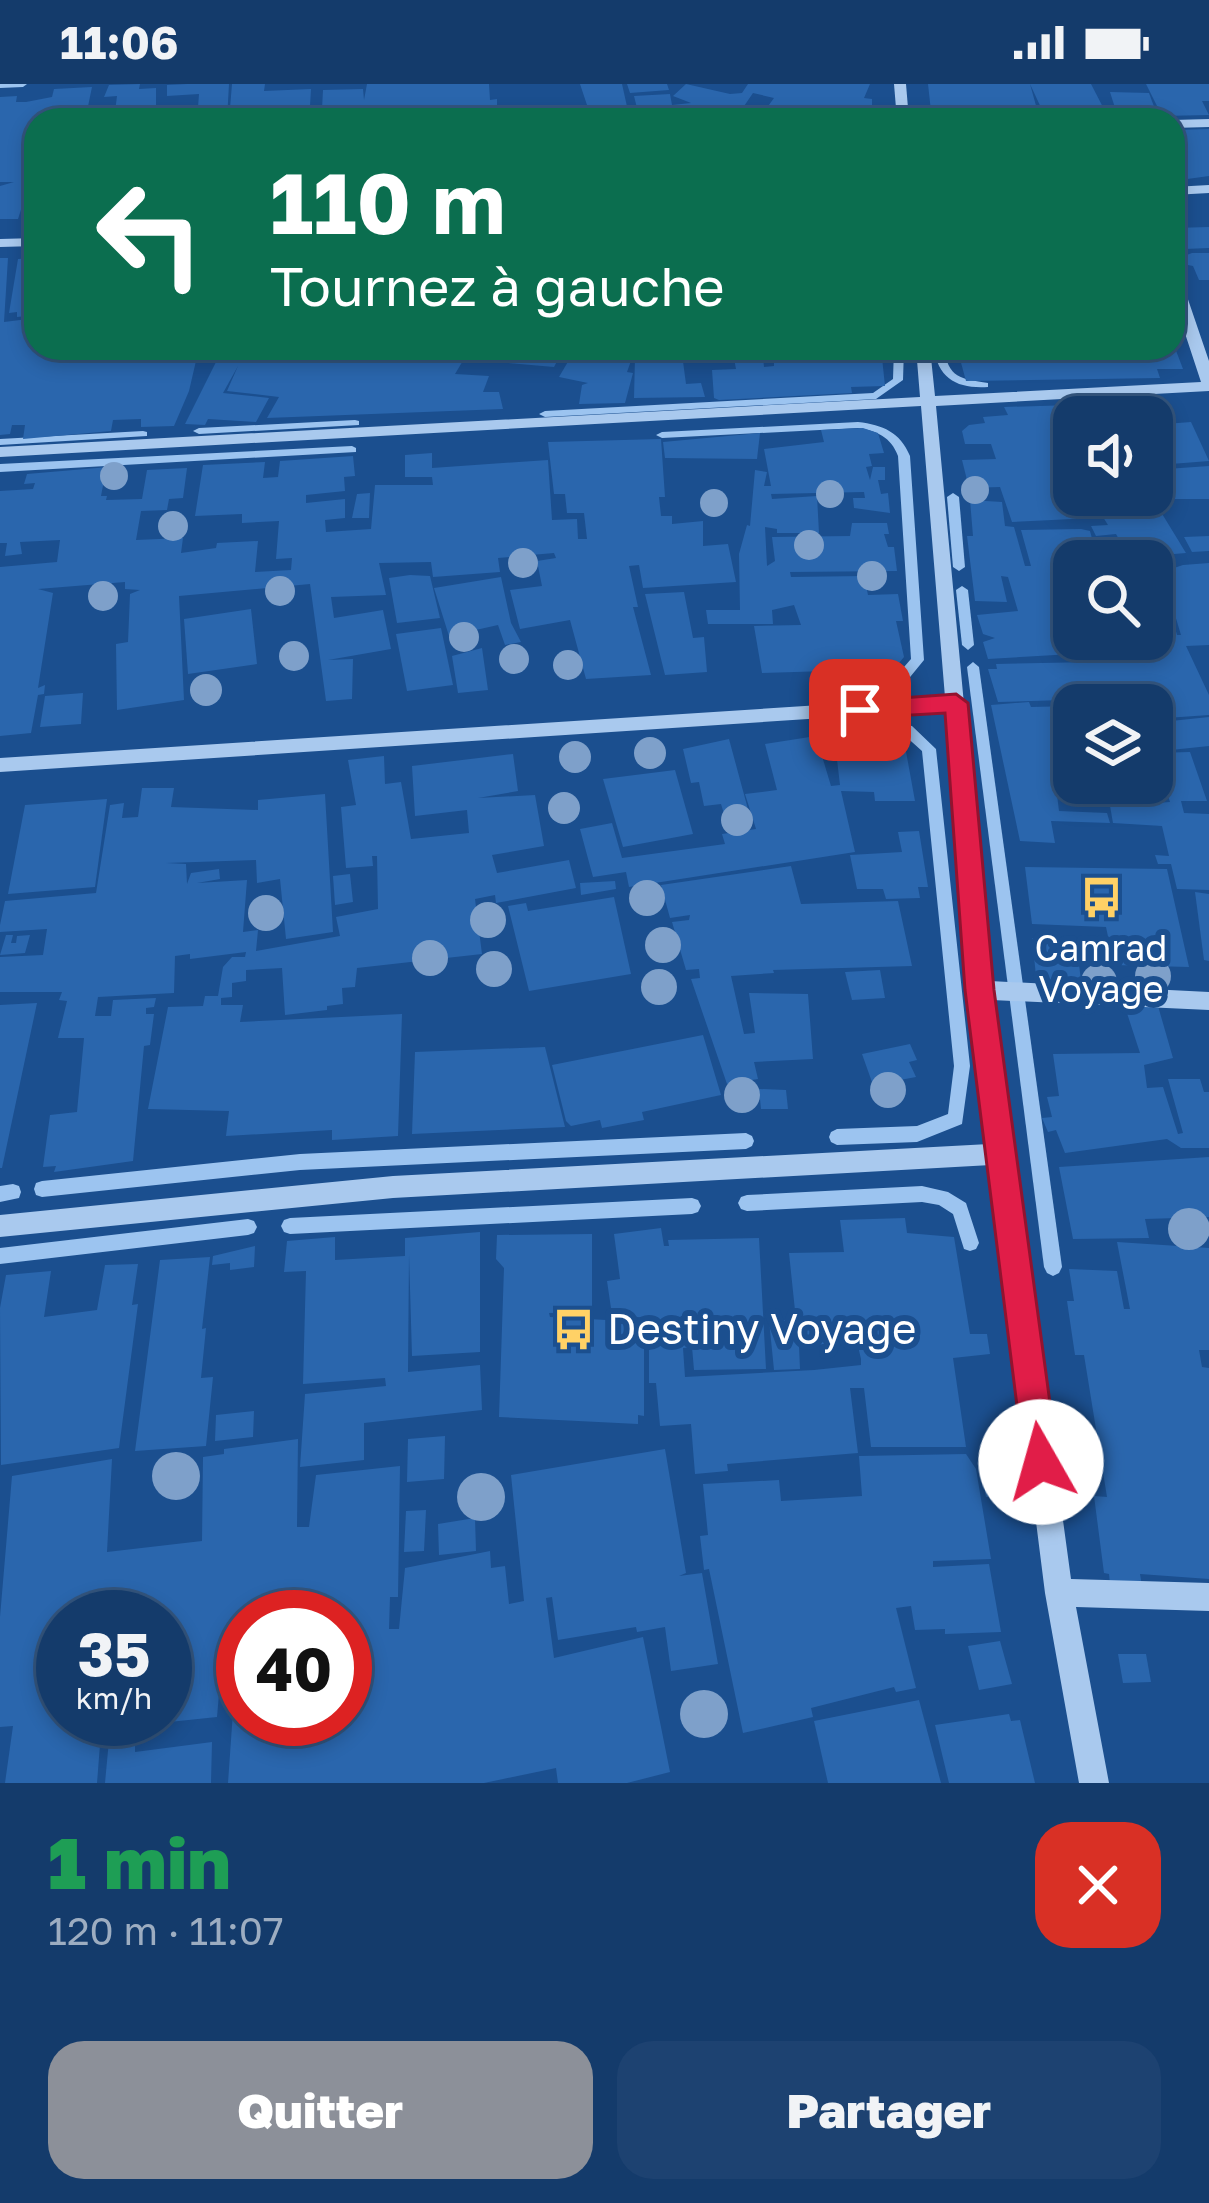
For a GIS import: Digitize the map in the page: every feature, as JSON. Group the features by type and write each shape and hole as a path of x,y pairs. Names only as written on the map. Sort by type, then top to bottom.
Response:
{"street":[{"path":"0,452 1209,384 1185,312"},
{"path":"924,360 980,990 1059,1593 1094,1783"},
{"path":"0,765 956,703"},
{"path":"980,990 1209,1001"},
{"path":"0,1226 393,1187 1000,1154"},
{"path":"1059,1593 1209,1597"}],"building":[{"path":"229,84 228,108 198,108 199,94 167,96 167,85"},
{"path":"232,84 265,84 264,91 311,89 310,106 314,108 230,108"},
{"path":"367,84 489,84 490,100 497,99 497,108 322,108 323,90 363,89 364,100"},
{"path":"580,84 622,84 627,108 588,108"},
{"path":"627,84 667,84 669,90 630,93"},
{"path":"686,84 730,94 742,93 748,84 870,84 864,98 872,99 872,108 767,108 774,98 753,93 743,108 637,108 634,96 670,94 672,105 691,103 673,96"},
{"path":"928,84 1030,84 1037,108 931,108"},
{"path":"1030,84 1091,84 1103,108 1041,108"},
{"path":"1146,84 1209,84 1209,101 1202,101 1209,115 1185,116 1185,108 1158,108"},
{"path":"109,85 156,88 156,108 116,108 117,96 104,97"},
{"path":"92,87 88,108 24,108 24,200 18,219 0,219 0,186 14,182 0,182 0,97 17,96 16,102 26,102 52,97 54,89"},
{"path":"1110,92 1149,93 1155,108 1115,108"},
{"path":"1209,129 1209,176 1185,179 1185,130"},
{"path":"1209,227 1209,248 1185,249 1185,228"},
{"path":"1209,253 1209,280 1199,280 1185,256"},
{"path":"0,258 8,258 4,322 24,320 24,360 196,360 174,426 141,427 141,419 113,420 111,431 23,439 25,425 12,425 10,434 0,435"},
{"path":"18,259 24,259 24,316 17,317 17,312 9,313"},
{"path":"463,360 455,374 489,376 483,392 499,392 503,409 267,418 279,397 227,391 238,366 223,393 269,398 256,422 208,419 205,425 185,424 216,362 203,361"},
{"path":"475,360 558,360 554,367"},
{"path":"569,360 631,360 625,403 579,404 582,385 588,383 559,377"},
{"path":"635,360 683,360 686,384 701,383 705,397 634,398"},
{"path":"734,360 763,360 764,367 774,366 774,360 882,360 885,386 851,387 852,393 714,398 712,370 736,369"},
{"path":"960,360 1180,360 1183,369 1157,369 1160,378 966,381"},
{"path":"1053,406 1053,516 1093,518 1012,522 1000,487 969,488 962,460 996,459 991,444 965,444 962,431 985,423 983,417 1008,415 1004,407"},
{"path":"1191,422 1209,461 1173,464 1173,423"},
{"path":"863,428 878,433 884,453 869,454 872,466 866,467 870,480 873,467 885,467 885,480 878,480 881,494 888,493 890,513 854,508 853,498 865,498 864,492 771,494 772,499 817,496 819,533 777,533 765,527 767,566 775,561 772,537 850,536 852,523 887,523 889,534 884,534 888,547 894,547 897,571 790,572 791,577 864,576 868,595 898,594 903,621 896,621 904,657 894,669 762,673 754,626 801,625 794,605 772,610 773,624 708,624 706,610 740,610 739,554 750,526 755,470 767,472 764,486 771,486 764,449 824,442 821,430"},
{"path":"760,433 757,459 665,458 663,442"},
{"path":"661,439 665,497 659,497 661,516 672,516 672,524 703,521 703,546 728,544 736,582 643,588 639,565 629,566 638,607 633,607 651,675 586,679 570,620 520,629 510,590 542,586 537,561 556,558 554,553 498,558 500,572 433,577 431,562 379,563 386,595 331,597 334,618 383,610 391,649 328,660 353,659 352,699 326,701 310,584 179,596 184,700 117,710 116,644 128,642 130,594 140,590 125,589 125,582 38,589 53,593 38,688 45,685 44,694 38,695 31,733 0,736 0,567 57,562 60,540 20,542 22,554 5,556 7,543 0,543 0,491 33,489 35,483 24,484 27,474 120,466 118,475 105,475 101,496 107,496 106,500 142,499 147,470 187,468 183,498 169,499 167,510 141,511 136,540 183,538 181,553 216,548 217,543 258,541 255,572 291,570 292,558 276,559 279,521 242,523 242,514 195,516 203,465 265,462 263,478 278,477 280,461 353,456 355,476 344,477 345,491 306,495 306,503 345,499 345,518 325,520 326,532 371,529 375,485 433,485 432,477 405,477 405,455 432,453 432,468 548,460 552,520 577,519 578,539 587,539 584,513 567,513 565,494 554,494 548,442"},
{"path":"1209,466 1209,499 1173,499 1173,469"},
{"path":"370,493 369,518 352,518 357,494"},
{"path":"970,500 1002,502 1005,526 1014,527 1025,566 1031,566 1021,530 1090,531 1092,540 1053,540 1053,655 988,659 983,642 995,638 983,634 977,615 1018,611 1008,577 1001,576 1007,602 975,601 967,536 973,536"},
{"path":"1102,516 1163,516 1186,553 1173,554 1173,540 1119,540 1116,534 1096,536 1091,526 1108,525"},
{"path":"1209,536 1209,551 1192,552 1184,537"},
{"path":"1209,563 1209,645 1186,646 1209,695 1209,715 1173,718 1173,684 1053,684 1053,700 998,702 988,669 997,669 996,664 1173,660 1173,620 1181,635 1173,608 1173,568"},
{"path":"430,576 440,618 397,623 389,578"},
{"path":"501,577 511,623 521,642 505,645 498,625 449,636 434,588"},
{"path":"684,592 693,638 704,637 707,672 665,675 645,594"},
{"path":"251,609 257,664 188,674 184,619"},
{"path":"441,628 453,685 407,691 396,634"},
{"path":"482,648 488,690 458,693 452,656"},
{"path":"83,693 81,724 40,727 45,696"},
{"path":"1029,702 1031,707 1053,706 1053,804 1058,804 1059,811 1107,813 1110,823 1051,821 1055,843 1020,841 991,705"},
{"path":"1209,717 1209,746 1173,750 1173,721"},
{"path":"818,724 833,724 834,733 903,735 915,801 875,801 874,792 841,791 855,852 629,887 626,872 593,877 580,829 612,823 622,858 725,844 722,834 756,829 745,794 777,790 765,744 816,736 831,786 840,785 836,751 822,751"},
{"path":"729,739 749,813 725,817 721,804 704,806 699,782 691,783 683,749"},
{"path":"1173,752 1190,752 1207,801 1181,801 1184,813 1209,814 1209,890 1177,889 1171,864 1158,864 1155,855 1169,856 1162,826 1113,823 1110,804 1173,804"},
{"path":"513,754 518,791 478,798 535,795 544,846 492,855 497,873 569,860 576,888 496,903 495,895 475,899 482,954 357,968 355,987 342,988 343,1004 327,1006 327,1010 285,1015 282,968 246,970 246,981 232,983 232,997 221,998 221,1005 243,1005 240,1022 402,1014 398,1136 332,1140 332,1130 226,1136 229,1111 148,1109 168,1007 203,1006 205,996 218,996 223,967 232,957 245,957 246,952 190,959 190,954 175,956 174,993 98,997 95,1016 111,1016 113,1000 156,998 154,1007 146,1008 146,1014 154,1014 150,1045 144,1046 133,1161 54,1172 56,1166 43,1167 50,1115 77,1112 84,1038 58,1038 67,1001 59,1000 62,992 0,992 0,957 43,955 47,929 0,932 0,925 5,901 96,893 110,805 124,803 122,818 138,817 142,788 174,788 171,807 258,810 258,800 325,794 333,932 286,939 280,879 257,883 256,860 166,863 186,864 187,884 191,873 219,869 220,879 197,883 247,880 243,932 258,930 256,951 340,936 336,917 378,909 377,856 372,856 373,866 346,868 341,807 356,805 348,760 384,756 385,784 401,782 411,839 469,833 467,810 415,816 412,766"},
{"path":"675,770 693,834 623,847 603,779"},
{"path":"107,799 95,887 8,894 25,805"},
{"path":"919,831 928,887 918,887 920,898 886,899 883,889 857,889 850,855 902,852 898,832"},
{"path":"791,866 801,904 898,901 912,966 773,970 731,976 744,1034 755,1033 749,993 808,994 813,1059 754,1062 758,1079 727,1084 691,979 700,978 699,969 686,970 672,922 689,920 690,915 670,918 661,885"},
{"name":"Camrad Voyage","path":"1025,867 1167,869 1189,967 1114,965 1106,927 1032,924"},
{"path":"350,874 353,902 335,905 333,876"},
{"path":"615,881 616,889 581,895 580,883"},
{"path":"1195,892 1209,894 1209,961 1204,960"},
{"path":"614,897 631,974 529,991 508,906 526,903 528,911"},
{"path":"6,935 13,935 11,943 16,943 17,936 30,935 25,953 0,955"},
{"path":"1032,938 1076,941 1082,988 1037,985"},
{"path":"880,970 885,998 852,1000 845,972"},
{"path":"37,1003 2,1168 0,1168 0,1005"},
{"path":"1158,1006 1173,1058 1144,1065 1147,1088 1163,1087 1178,1134 1183,1133 1168,1079 1200,1079 1204,1092 1209,1092 1209,1148 1181,1148 1167,1139 1065,1153 1056,1130 1048,1132 1042,1118 1052,1117 1047,1097 1059,1096 1053,1054 1140,1053 1125,1007"},
{"path":"703,1035 721,1095 642,1112 644,1120 602,1128 600,1120 571,1126 566,1121 552,1065"},
{"path":"910,1044 917,1060 909,1062 916,1077 873,1085 862,1054"},
{"path":"545,1047 565,1127 412,1134 415,1052"},
{"path":"759,1089 786,1090 788,1109 761,1109"},
{"path":"1209,1157 1209,1217 1145,1219 1149,1238 1073,1239 1059,1167"},
{"path":"905,1218 907,1233 954,1237 970,1334 987,1334 990,1354 953,1358 966,1447 871,1447 864,1388 850,1388 858,1453 727,1464 728,1471 695,1474 691,1424 660,1426 656,1383 649,1383 649,1318 612,1315 607,1281 620,1279 614,1234 661,1228 664,1246 669,1246 668,1240 759,1238 766,1369 694,1370 692,1347 683,1348 685,1377 814,1370 861,1365 861,1359 857,1342 799,1346 800,1369 774,1370 769,1320 796,1320 789,1253 844,1252 840,1220"},
{"path":"480,1232 480,1352 412,1356 409,1254 408,1372 480,1365 482,1410 364,1423 364,1460 300,1467 305,1394 386,1386 385,1378 303,1384 306,1271 284,1272 287,1241 335,1237 335,1260 405,1256 405,1238"},
{"name":"Destiny Voyage","path":"592,1234 592,1312 549,1313 550,1317 644,1322 644,1416 638,1415 638,1424 499,1417 504,1268 496,1259 497,1235"},
{"path":"1117,1242 1209,1248 1209,1350 1199,1350 1202,1367 1209,1368 1209,1579 1140,1574 1142,1586 1110,1584 1109,1574 1104,1573 1094,1496 1107,1497 1084,1355 1075,1355 1067,1301 1074,1301 1069,1269 1117,1271 1124,1309 1130,1309"},
{"path":"255,1246 254,1267 230,1270 230,1263 212,1265 213,1256"},
{"path":"210,1257 202,1329 206,1328 201,1378 213,1377 206,1446 135,1451 160,1260"},
{"path":"138,1264 132,1305 138,1304 119,1448 1,1465 0,1308 6,1275 51,1271 44,1317 97,1310 105,1265"},
{"path":"254,1411 253,1437 215,1441 216,1415"},
{"path":"445,1436 444,1479 407,1482 408,1439"},
{"path":"298,1439 297,1527 309,1527 316,1475 400,1466 398,1597 390,1597 389,1629 399,1629 405,1568 490,1551 491,1568 505,1566 509,1604 524,1601 511,1475 665,1449 686,1573 679,1576 702,1573 718,1664 671,1671 665,1627 558,1640 552,1597 546,1598 554,1658 643,1637 670,1772 627,1783 558,1783 556,1768 484,1783 228,1783 231,1746 372,1746 372,1590 216,1590 216,1717 192,1720 192,1590 36,1590 36,1746 100,1746 97,1783 5,1783 13,1726 0,1727 0,1617 12,1476 112,1459 107,1552 202,1541 203,1457 224,1454 224,1449"},
{"path":"966,1454 976,1469 991,1559 933,1561 933,1567 989,1564 1001,1632 915,1630 911,1606 896,1608 916,1688 896,1692 894,1687 811,1708 813,1717 743,1733 709,1569 704,1570 700,1536 708,1535 703,1484 779,1480 781,1501 862,1496 859,1456"},
{"path":"1004,1469 1010,1495 986,1497 980,1472"},
{"path":"426,1510 424,1551 404,1552 406,1511"},
{"path":"475,1518 476,1551 439,1555 438,1524"},
{"path":"1000,1641 1012,1684 979,1690 968,1646"},
{"path":"1118,1654 1146,1654 1151,1682 1123,1683"},
{"path":"919,1700 941,1783 828,1783 814,1721"},
{"path":"1009,1714 1011,1721 1020,1720 1035,1783 949,1783 935,1725"},
{"path":"212,1742 211,1783 105,1783 108,1746 135,1746 135,1752"}],"waterway":[{"path":"0,85 23,84"},
{"path":"545,414 876,396 898,380 899,360"},
{"path":"942,360 952,377 984,385"},
{"path":"199,431 355,423"},
{"path":"662,435 858,425 880,430 897,442 904,456 918,660 901,679 858,685"},
{"path":"0,442 143,434"},
{"path":"0,468 352,450"},
{"path":"953,497 959,567"},
{"path":"962,590 968,645"},
{"path":"973,667 1053,1267"},
{"path":"837,1137 917,1134 956,1119 962,1066 929,749 907,730 864,723"},
{"path":"42,1189 300,1162 746,1141"},
{"path":"0,1194 13,1192"},
{"path":"747,1203 922,1194 942,1198 960,1209 970,1243"},
{"path":"290,1226 692,1206"},
{"path":"0,1256 248,1227"}],"place":[{"name":"Camrad Voyage","path":"1101,898"},
{"name":"Destiny Voyage","path":"573,1329"}],"route":[{"path":"860,710 956,703 980,990 1041,1462"}]}
